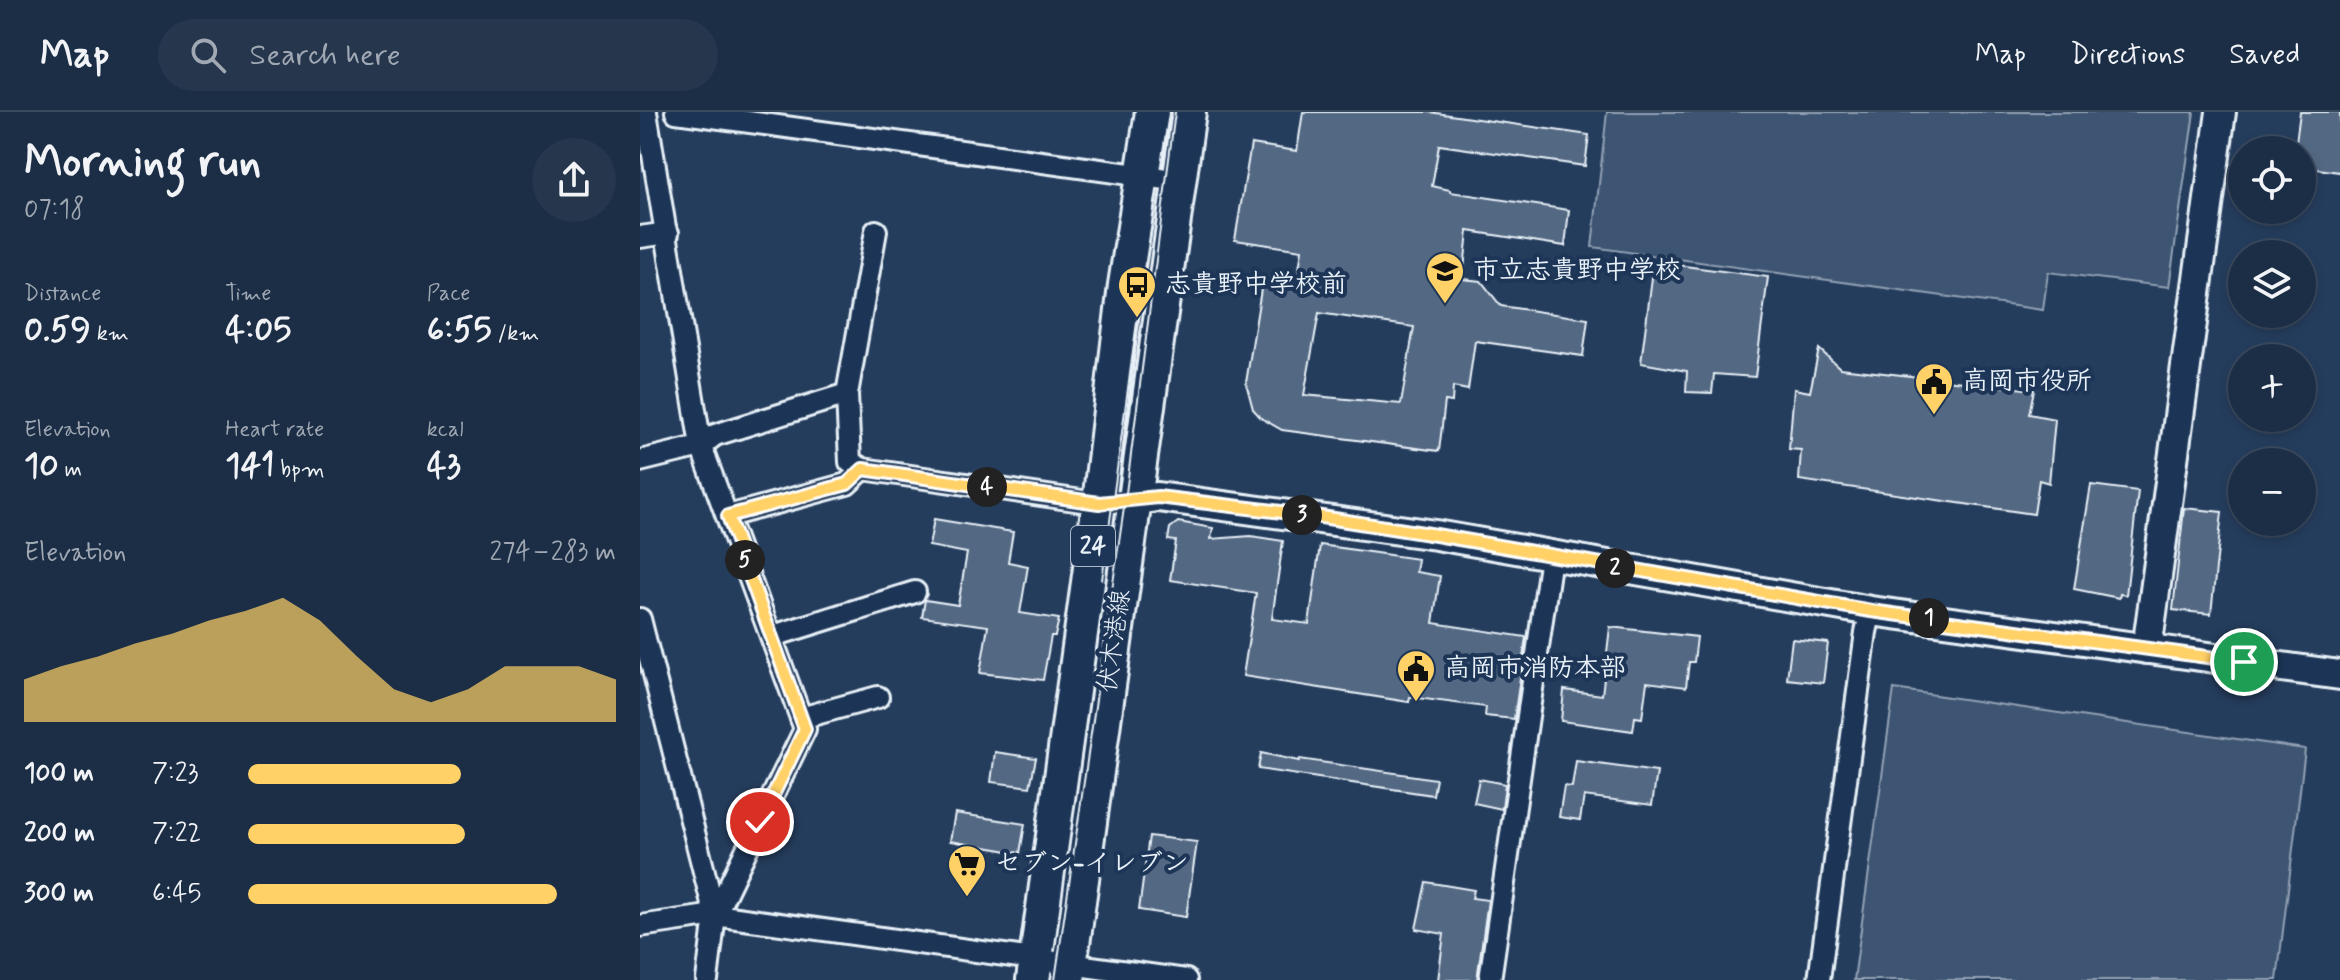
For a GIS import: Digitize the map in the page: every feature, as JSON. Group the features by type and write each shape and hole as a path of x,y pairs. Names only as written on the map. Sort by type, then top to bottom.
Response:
{"main road":[{"name":"伏木港線","path":"1035,970 1099,503 1125,285 1152,112"},
{"name":"伏木港線","path":"1069,972 1189,112"}],"street":[{"path":"646,112 701,446 805,729 715,915 707,980"},
{"path":"676,112 1181,181"},
{"path":"2147,649 2221,112"},
{"path":"876,231 847,394 850,462 863,469 1099,503 1158,497 1315,516 1871,611 2340,675"},
{"path":"640,237 668,233"},
{"path":"640,461 701,446 715,435 847,394"},
{"path":"728,516 847,484 863,469"},
{"path":"1490,980 1551,557"},
{"path":"773,636 915,592"},
{"path":"1819,980 1871,611"},
{"path":"640,619 715,915"},
{"path":"801,718 878,697"},
{"path":"640,926 715,915 1035,970 1186,980"}],"shaded area":[{"path":"1607,112 2194,112 2169,287 2048,272 2043,310 1592,247"},
{"path":"1894,689 2305,749 2277,980 1854,980"}],"building":[{"path":"1303,112 1429,112 1589,135 1585,166 1439,145 1432,186 1450,192 1569,210 1565,246 1468,231 1463,279 1481,281 1501,306 1588,319 1583,356 1475,341 1468,390 1453,387 1452,402 1445,401 1439,451 1282,430 1261,418 1253,409 1246,383 1263,277 1297,282 1302,250 1235,240 1251,144 1297,151","holes":["1319,313 1414,327 1401,404 1304,395"]},
{"path":"2300,112 2340,112 2340,172 2316,169 2316,136 2297,136"},
{"path":"1654,262 1768,277 1755,377 1714,374 1712,393 1686,392 1687,371 1641,363"},
{"path":"1819,349 1840,368 2034,390 2029,414 2055,419 2049,483 2039,480 2034,514 1799,480 1801,450 1789,449 1794,389 1810,392"},
{"path":"2091,485 2138,491 2126,595 2120,594 2119,598 2074,589"},
{"path":"2184,508 2222,512 2211,614 2173,610"},
{"path":"934,519 1013,532 1008,562 1028,566 1020,613 1059,619 1055,636 1051,636 1043,680 980,673 988,626 922,617 925,600 958,605 967,553 929,546"},
{"path":"1178,522 1213,528 1211,539 1251,536 1283,541 1272,619 1309,624 1320,545 1418,559 1416,572 1440,576 1433,623 1526,637 1514,719 1485,716 1486,707 1410,697 1409,702 1243,676 1256,593 1170,580 1176,541 1168,540 1170,528"},
{"path":"1610,627 1697,637 1694,662 1689,662 1686,687 1647,682 1642,718 1635,717 1633,731 1561,721 1564,690 1602,695"},
{"path":"1792,639 1828,643 1823,683 1787,679"},
{"path":"995,752 1036,758 1030,787 991,782"},
{"path":"1261,753 1436,779 1433,795 1258,769"},
{"path":"1576,761 1657,772 1652,805 1584,796 1580,820 1559,817 1564,786 1572,787"},
{"path":"1479,779 1505,784 1502,809 1474,803"},
{"path":"955,813 1025,824 1020,853 950,841"},
{"path":"1149,836 1197,842 1186,917 1139,910"},
{"path":"1426,882 1474,890 1472,898 1488,900 1477,980 1438,980 1444,934 1416,929"}],"tram line":[{"path":"1055,980 1125,501 1175,112"},
{"path":"1102,580 1145,263"}],"place":[{"name":"市立志貴野中学校","path":"1445,305"},
{"name":"志貴野中学校前","path":"1137,319"},
{"name":"高岡市役所","path":"1934,416"},
{"name":"高岡市消防本部","path":"1416,703"},
{"name":"セブン-イレブン","path":"967,898"}],"route":[{"path":"760,822 805,729 728,516 847,484 863,469 1099,503 1158,497 1315,516 1871,611 2244,662"}]}
